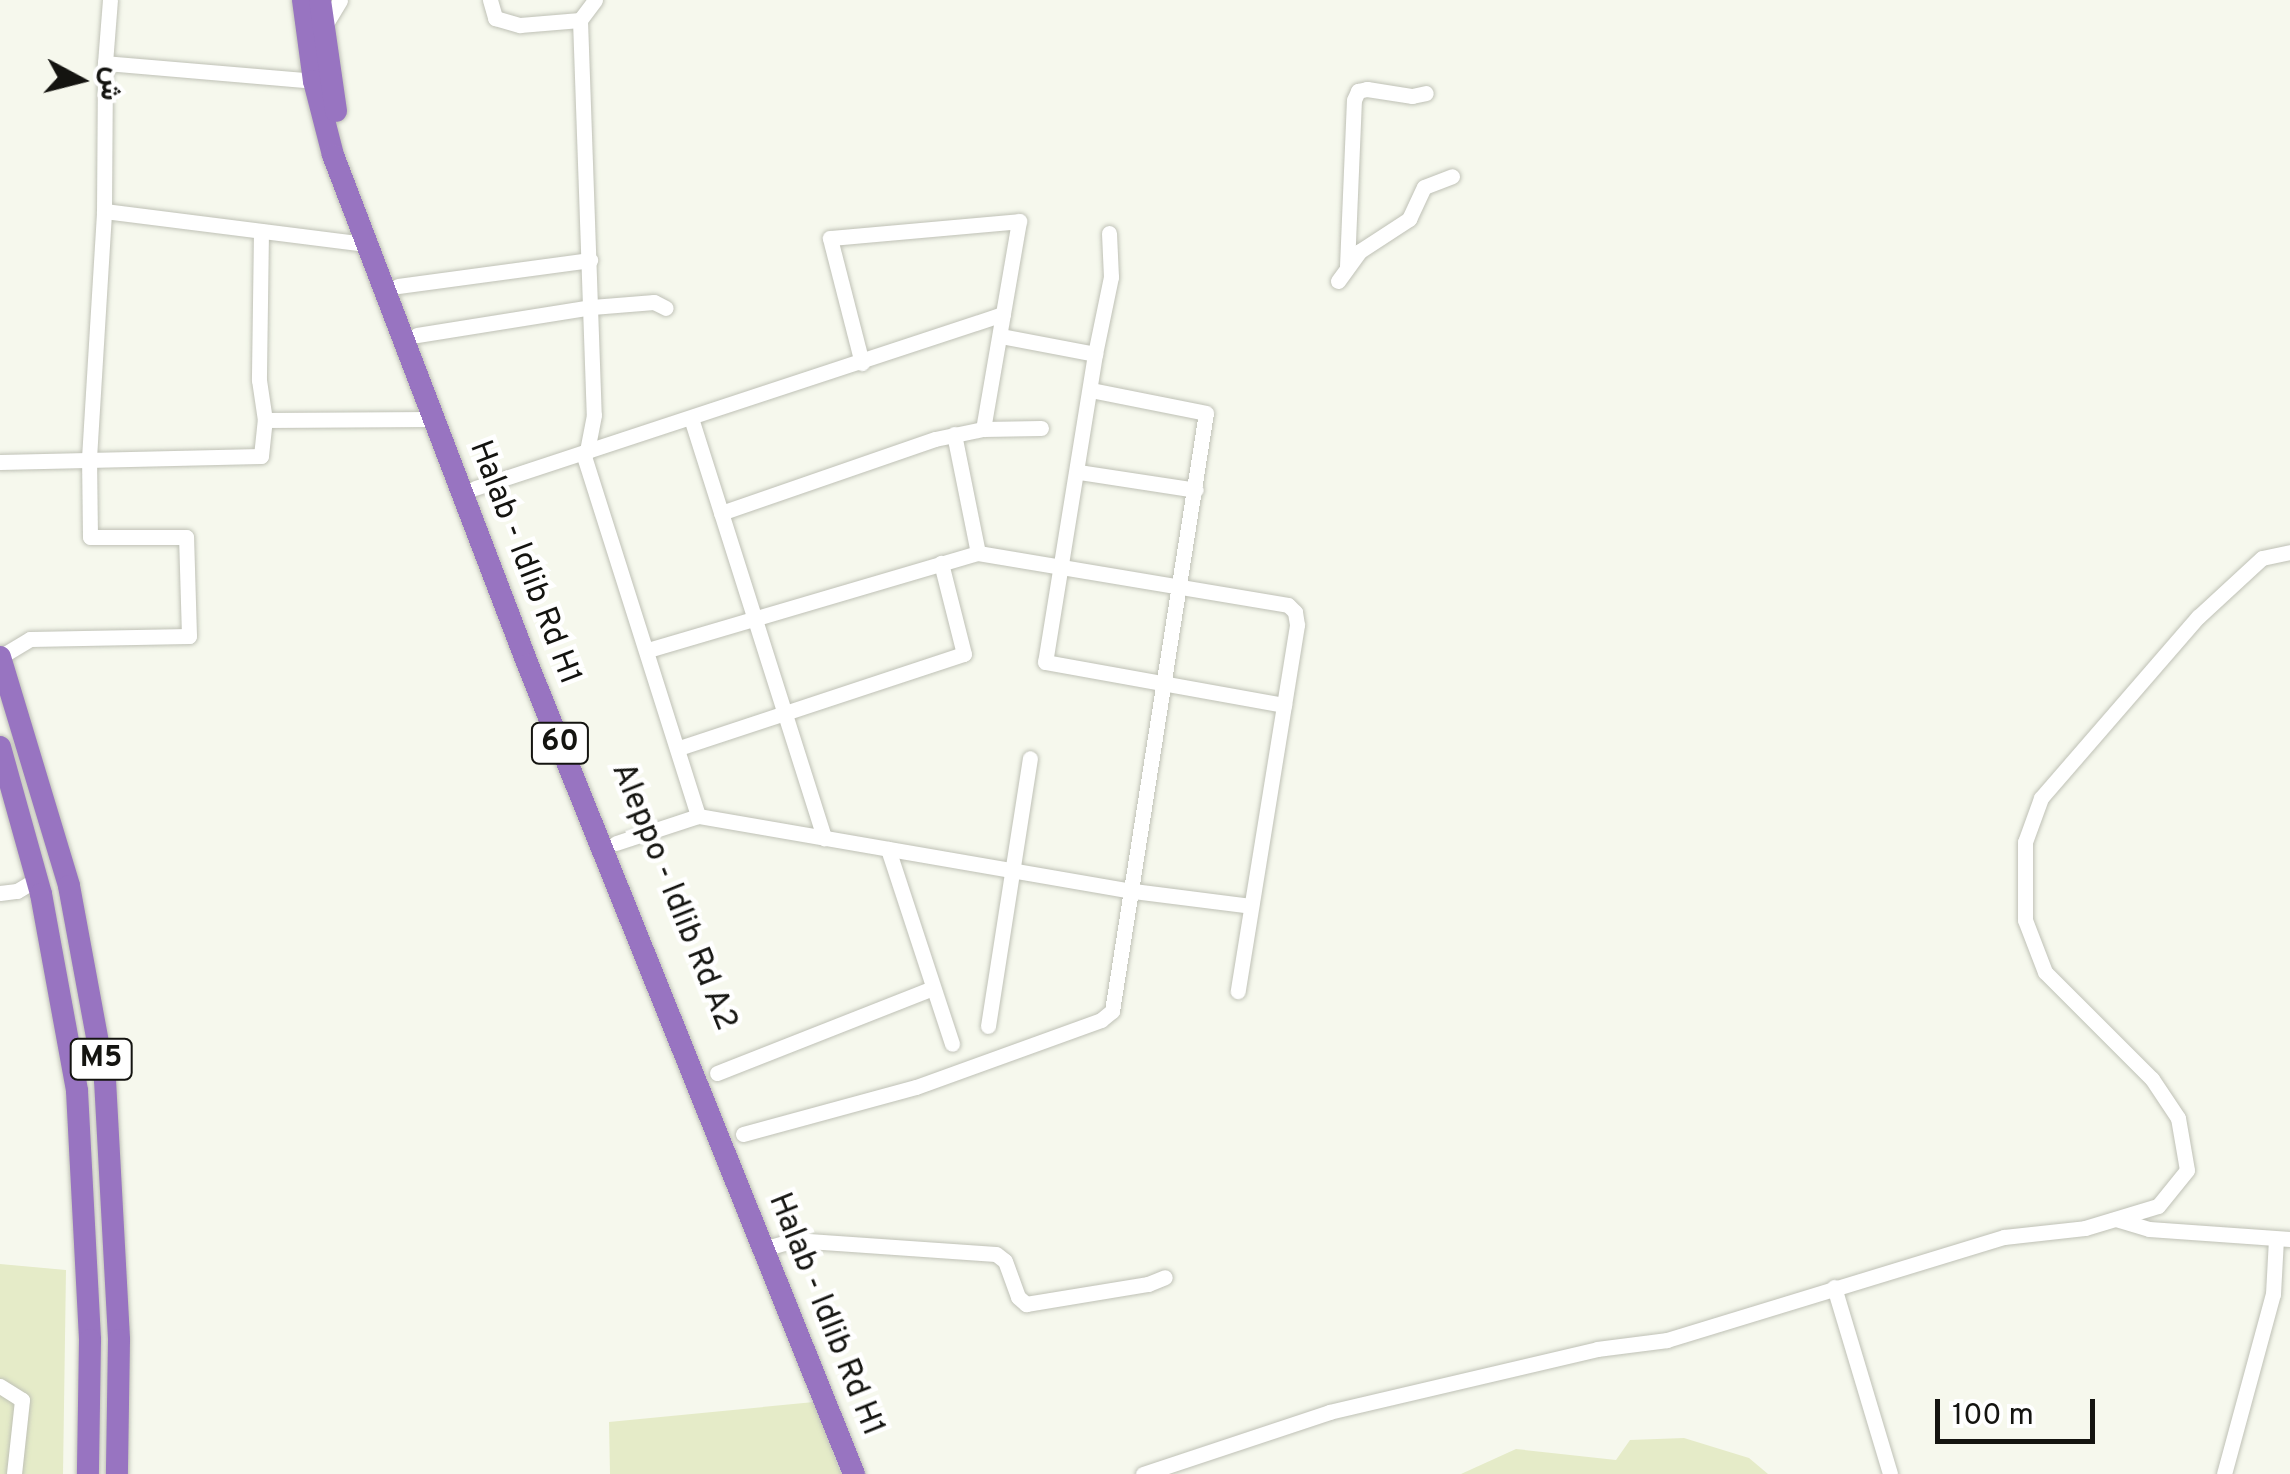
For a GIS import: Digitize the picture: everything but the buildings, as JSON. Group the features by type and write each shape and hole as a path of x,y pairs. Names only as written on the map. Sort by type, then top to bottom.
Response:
{"highway":[{"name":"Halab - Idlib Rd H1","path":"303,0 314,81 333,155 433,418 610,845"},
{"name":"Aleppo - Idlib Rd A2","path":"320,0 338,124 398,286 610,845 770,1246 868,1474"},
{"name":"M5","path":"0,657 70,886 105,1080 119,1340 116,1474"},
{"name":"M5","path":"0,747 37,878 65,1018 83,1159 90,1340 88,1474"},
{"name":"Halab - Idlib Rd H1","path":"770,1246 854,1474"}],"street":[{"path":"0,657 30,639 189,636 186,536 90,536 89,458 104,211 105,63 110,0"},
{"path":"324,27 340,0"},
{"path":"490,0 495,18 520,25 580,20"},
{"path":"595,0 580,20 594,416 585,452 698,816"},
{"path":"105,63 314,81"},
{"path":"1347,266 1358,91 1426,93"},
{"path":"1338,281 1360,251 1409,219 1424,187 1452,176"},
{"path":"104,211 367,244"},
{"path":"862,363 830,238 1019,221 983,430"},
{"path":"0,462 262,456 262,231"},
{"path":"1109,234 1111,277 1046,662 1284,705"},
{"path":"398,286 590,260"},
{"path":"417,335 592,307 654,302 666,308"},
{"path":"475,488 1003,314"},
{"path":"1001,336 1095,354"},
{"path":"743,1134 916,1087 1101,1020 1112,1011 1206,413 1091,390"},
{"path":"265,420 433,418"},
{"path":"691,418 824,838"},
{"path":"721,513 954,434 1041,428"},
{"path":"954,434 978,554"},
{"path":"1078,472 1196,490"},
{"path":"1143,1474 1329,1412 1597,1348 1667,1340 2004,1237 2085,1228 2158,1206 2187,1170 2178,1118 2152,1080 2045,972 2025,920 2025,842 2041,798 2198,616 2262,558 2290,552"},
{"path":"648,650 978,554 1180,584 1288,605 1296,612 1284,705 1238,990"},
{"path":"679,748 964,654 942,563"},
{"path":"988,1026 1030,758"},
{"path":"610,845 698,816 1133,891 1251,906"},
{"path":"888,849 952,1044"},
{"path":"0,893 17,891 37,878"},
{"path":"717,1073 933,988"},
{"path":"2116,1219 2149,1229 2283,1239 2224,1474"},
{"path":"770,1246 815,1240 996,1254 1005,1260 1018,1297 1026,1304 1165,1278"},
{"path":"1834,1287 1890,1474"},
{"path":"0,1386 22,1400 14,1474"}],"green space":[{"path":"0,1264 66,1270 63,1474 0,1474"},
{"path":"814,1402 841,1474 610,1474 609,1422"},
{"path":"1684,1438 1749,1458 1768,1474 1461,1474 1516,1449 1616,1460 1630,1440"}]}
